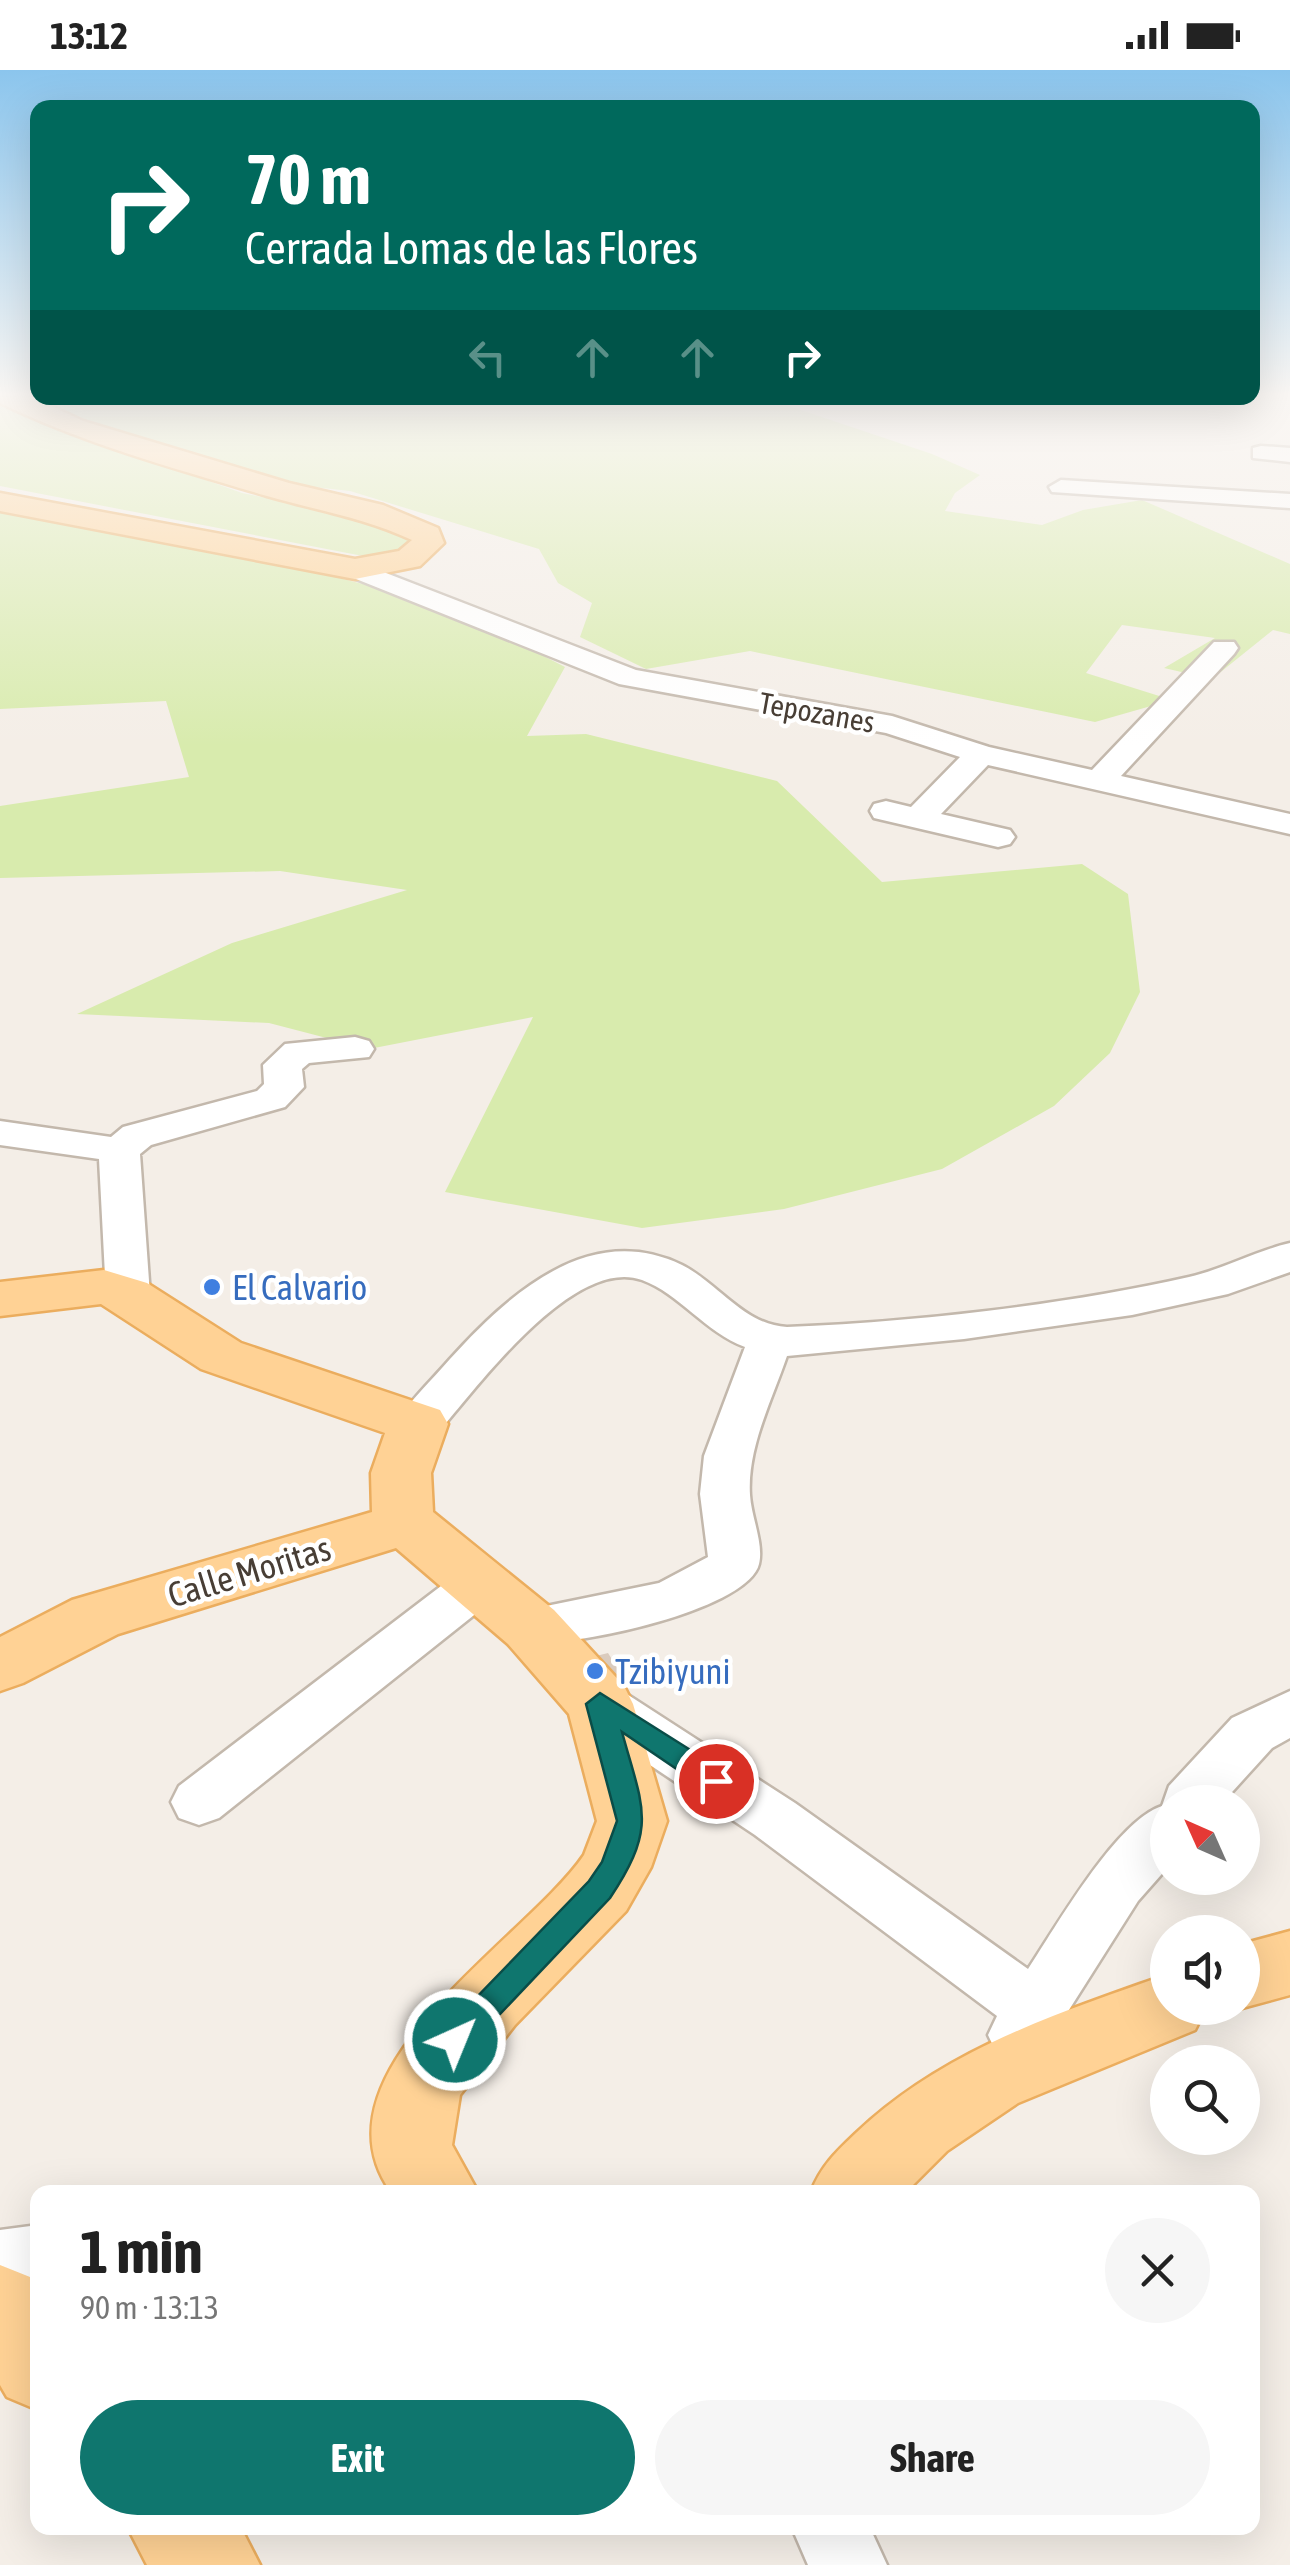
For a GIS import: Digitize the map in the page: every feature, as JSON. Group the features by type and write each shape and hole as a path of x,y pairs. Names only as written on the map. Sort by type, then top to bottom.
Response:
{"main road":[{"path":"60,513 354,569 409,559 428,542 426,535 375,513"},
{"path":"0,1299 104,1287 128,1295 220,1356 419,1424 399,1478 397,1500 406,1523 531,1628 600,1704 632,1821 615,1867 600,1890 455,2040 428,2076 414,2118 411,2155 433,2185"},
{"name":"Calle Moritas","path":"0,1666 95,1617 406,1523"},
{"path":"1260,1971 1290,1962"},
{"path":"858,2185 918,2126 990,2078 1150,2014"},
{"path":"0,2306 30,2354"},
{"path":"182,2535 214,2565"}],"street":[{"name":"Tepozanes","path":"354,569 629,678 892,725 981,754 1290,824"},
{"path":"1098,782 1224,648"},
{"path":"981,754 902,815 998,837"},
{"path":"0,1133 119,1150 137,1136 271,1099 284,1087 282,1064 299,1052 355,1048"},
{"path":"119,1150 128,1295"},
{"path":"419,1424 522,1314 556,1286 596,1267 629,1262 660,1268 731,1322 770,1340 944,1328 1120,1303 1208,1287 1290,1256"},
{"path":"531,1628 696,1591 724,1576 734,1563 725,1494 728,1456 770,1340"},
{"path":"199,1802 480,1583"},
{"path":"600,1704 775,1819 1036,2010"},
{"path":"1205,1785 1252,1733 1290,1712"},
{"path":"990,2078 1117,1884 1150,1847"},
{"path":"0,2263 30,2258"},
{"path":"833,2535 850,2565"}],"green space":[{"path":"0,513 39,513 176,536 444,605 565,667 527,736 586,734 777,781 882,882 1082,864 1128,894 1140,992 1110,1053 1054,1106 942,1169 784,1209 642,1228 445,1192 533,1017 369,1049 269,1023 77,1014 232,943 407,890 280,871 0,878 0,806 189,777 166,701 0,709"},
{"path":"142,513 345,513 378,520 438,547 363,556"},
{"path":"423,513 962,513 1042,525 1074,513 1173,513 1290,564 1290,634 1273,630 1212,679 1164,668 1215,638 1122,625 1086,673 1172,700 1095,722 750,651 646,669 580,637 592,603 558,583 539,549"}],"building":[{"name":"Tzibiyuni","path":"608,1653 623,1677 582,1684 564,1664"}],"place":[{"name":"El Calvario","path":"212,1287"},
{"name":"Tzibiyuni","path":"595,1671"}],"route":[{"path":"455,2040 600,1890 615,1867 632,1821 600,1704 716,1781"}]}
